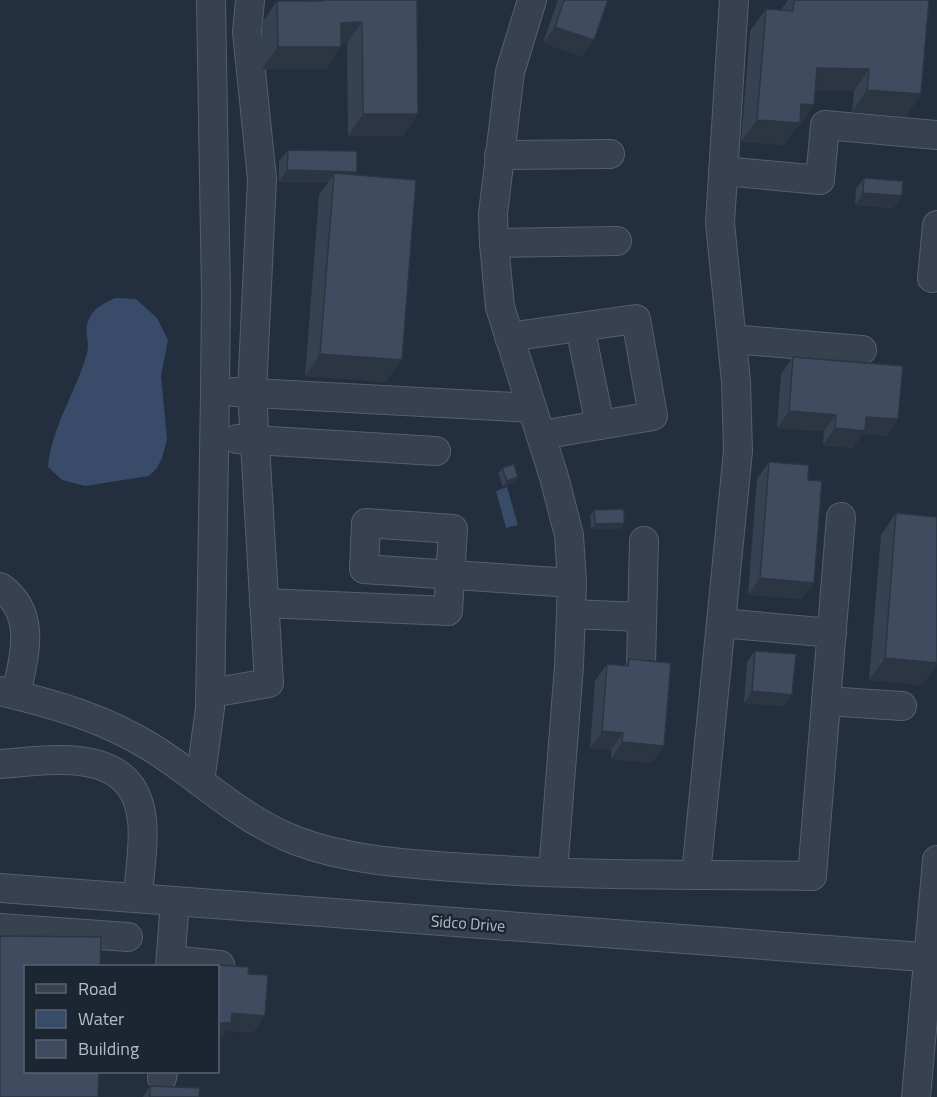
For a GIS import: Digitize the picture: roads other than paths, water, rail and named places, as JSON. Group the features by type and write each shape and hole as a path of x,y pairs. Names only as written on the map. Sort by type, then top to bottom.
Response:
{"street":[{"path":"200,782 211,693 215,391 211,0"},
{"path":"211,693 269,683 252,393 262,178 247,32 250,0"},
{"path":"532,0 510,72 499,155 494,243 500,307 541,435 569,535 572,582 571,614 553,872"},
{"path":"696,874 738,451 732,339 720,223 734,0"},
{"path":"723,171 820,180 825,125 937,135"},
{"path":"499,155 610,154"},
{"path":"214,209 261,210"},
{"path":"933,278 937,225"},
{"path":"494,243 616,241"},
{"path":"509,338 636,319 653,416 541,435"},
{"path":"580,327 600,425"},
{"path":"732,339 862,350"},
{"path":"215,391 532,408"},
{"path":"214,437 436,452"},
{"path":"0,587 19,606 24,620 25,654 8,693 64,707 110,725 154,749 244,815 268,828 321,849 403,863 553,872 812,876 841,517"},
{"path":"641,664 644,541"},
{"path":"264,603 448,611 450,575 572,582"},
{"path":"571,614 642,617"},
{"path":"721,623 832,633"},
{"path":"826,701 902,706"},
{"path":"0,764 69,760 96,763 118,774 137,802 143,822 138,898"},
{"path":"916,1097 933,958 937,860"},
{"name":"Sidco Drive","path":"0,888 933,958"},
{"path":"175,901 171,963 220,965"},
{"path":"0,928 128,937"}],"water":[{"path":"115,298 136,299 157,318 168,340 161,376 167,439 162,458 157,468 149,476 85,486 62,480 48,467 50,452 87,353 88,321 103,304"},
{"path":"507,487 518,525 506,528 496,491"}]}
